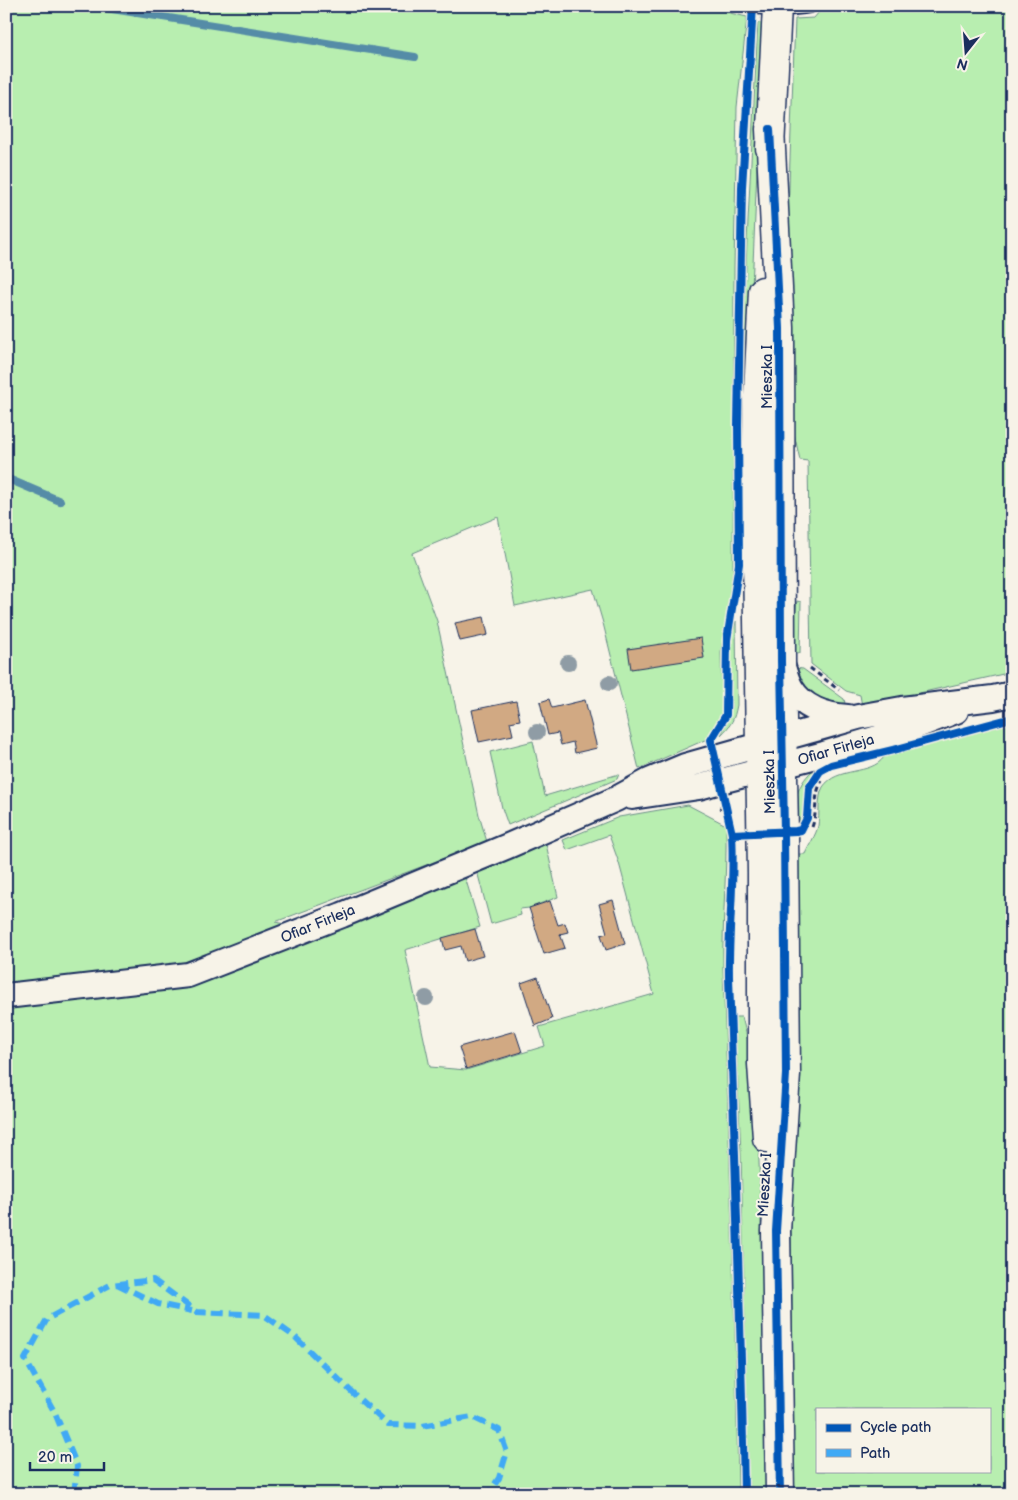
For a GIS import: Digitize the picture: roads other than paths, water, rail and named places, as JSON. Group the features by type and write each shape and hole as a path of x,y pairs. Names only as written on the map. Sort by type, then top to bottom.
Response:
{"street":[{"name":"Mieszka I","path":"768,7 770,129 793,661 772,754 762,873 762,1064 776,1231 780,1494"},
{"name":"Mieszka I","path":"770,129 758,396 756,492 760,661 784,832 786,1074 776,1231"},
{"name":"Ofiar Firleja","path":"793,661 791,688 798,697 811,708 821,713 858,717"},
{"name":"Ofiar Firleja","path":"6,996 188,974 342,915 508,846 616,799 649,781 685,766 772,754 910,728 1002,696"},
{"name":"Ofiar Firleja","path":"616,799 663,793 721,782 772,754 858,717 902,709 1002,696"}],"lane":[{"path":"768,7 797,9 810,6"}],"waterway":[{"path":"93,6 415,57"},
{"path":"6,478 60,501"}]}
